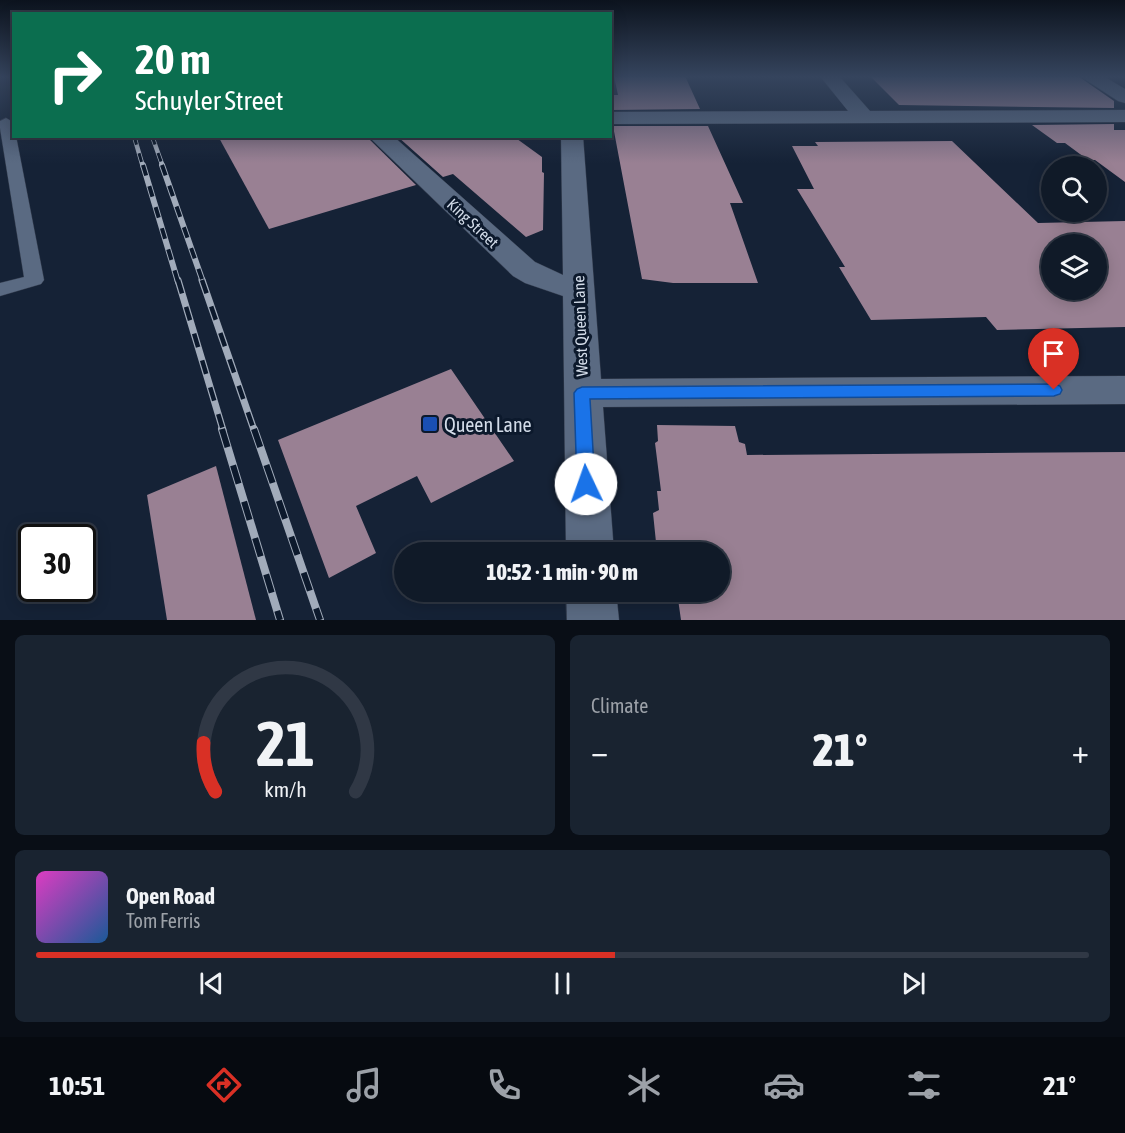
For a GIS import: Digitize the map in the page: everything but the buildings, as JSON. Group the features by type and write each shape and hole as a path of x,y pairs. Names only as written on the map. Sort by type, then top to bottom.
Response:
{"street":[{"path":"854,105 864,117"},
{"path":"612,118 1125,116"},
{"name":"King Street","path":"381,138 524,269 551,282 579,291"},
{"name":"West Queen Lane","path":"572,138 589,542"},
{"path":"582,393 1125,390"},
{"path":"592,602 593,620"}],"lane":[{"path":"0,290 34,280 6,122"}],"railway":[{"path":"135,138 143,167"},
{"path":"153,138 163,167"},
{"path":"143,165 178,282"},
{"path":"162,165 203,282"},
{"path":"178,280 223,430"},
{"path":"202,280 254,430"},
{"path":"222,429 280,620"},
{"path":"254,429 320,620"}],"place":[{"name":"Queen Lane","path":"430,424"}],"route":[{"path":"586,484 582,393 1054,390"}]}
